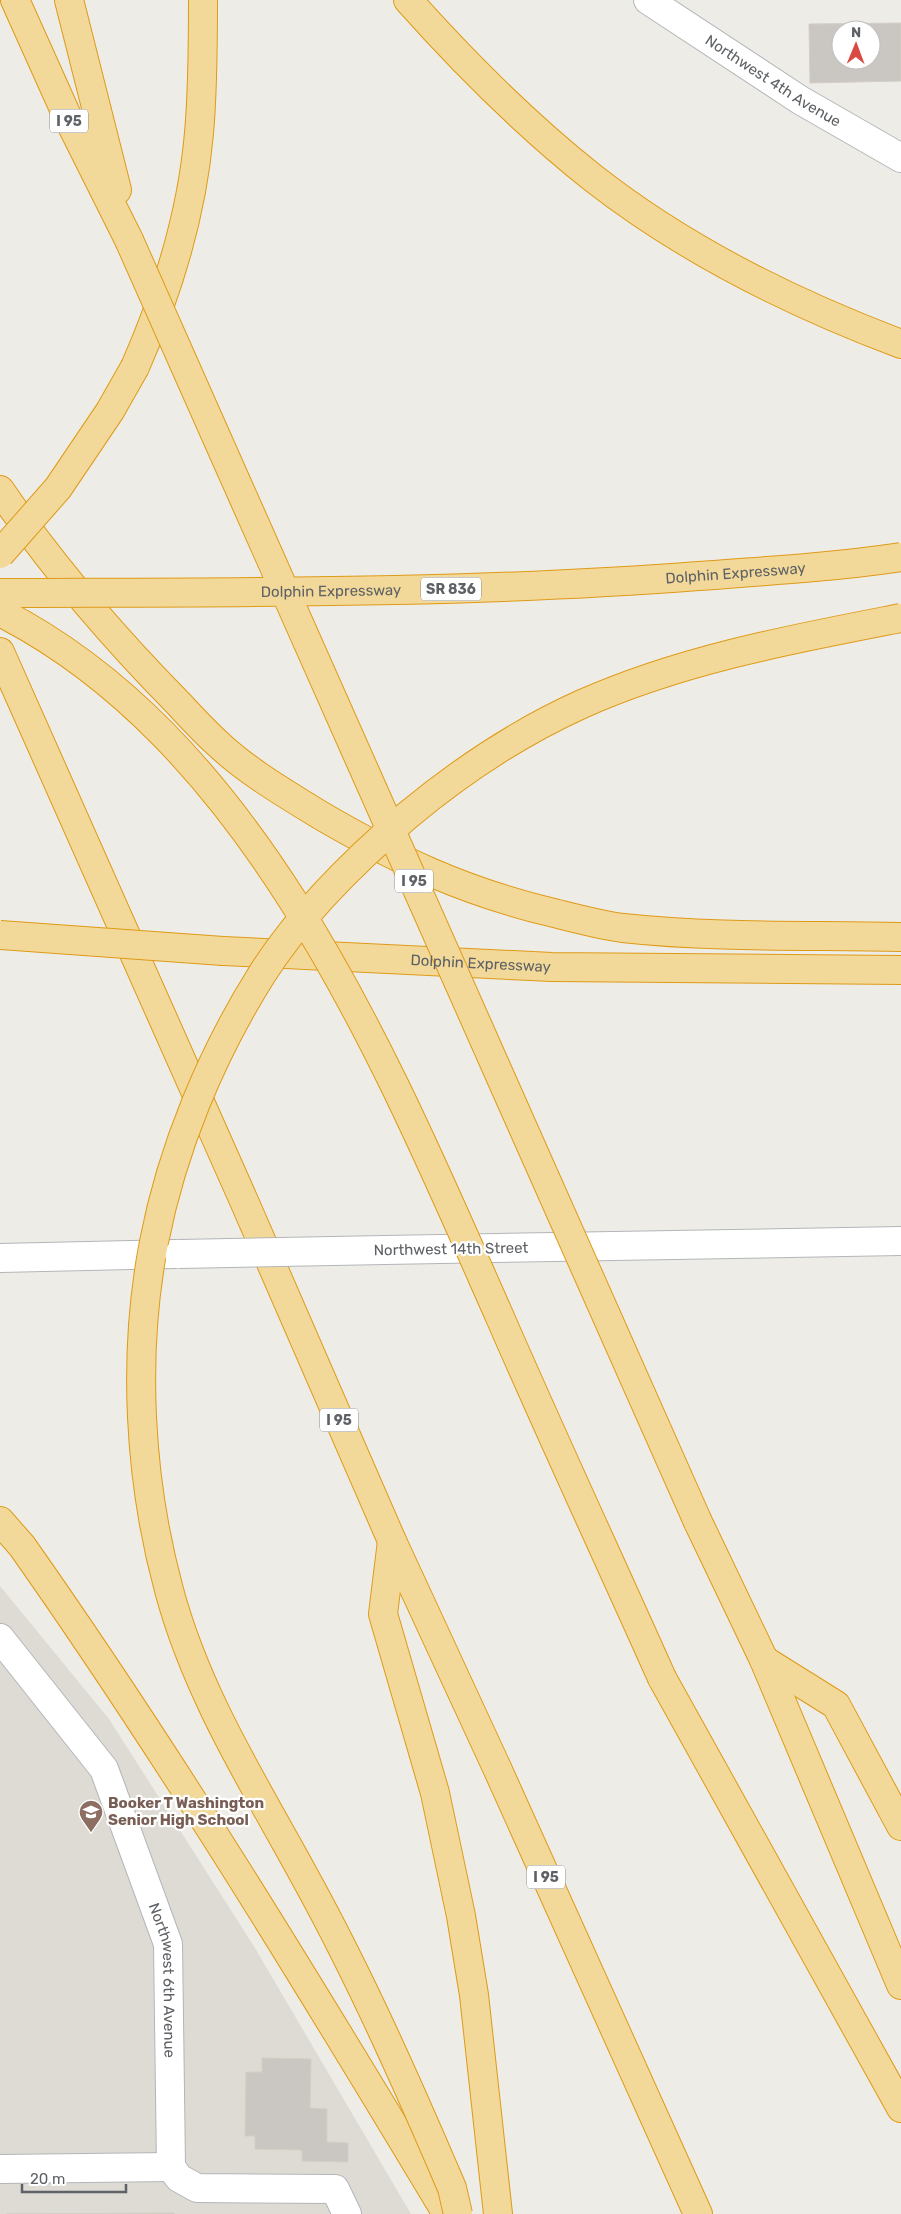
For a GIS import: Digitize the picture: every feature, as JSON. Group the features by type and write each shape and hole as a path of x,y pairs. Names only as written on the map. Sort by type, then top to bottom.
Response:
{"highway":[{"name":"I 95","path":"15,0 68,118 129,240 694,1513 753,1635 901,1985"},
{"path":"69,0 129,240"},
{"path":"0,554 58,488 110,411 135,367 163,297 185,221 198,143 202,89 203,0"},
{"path":"408,0 486,84 594,178 651,219 775,291 856,327 901,344"},
{"path":"0,490 104,626 216,742 250,770 293,799 359,838 416,868 470,890 523,906 621,928 696,933 901,937"},
{"name":"Dolphin Expressway","path":"0,593 385,591 647,580 857,564 901,557"},
{"path":"0,612 28,627 68,654 154,724 218,797 275,873 314,935 394,1084 662,1678 901,2108"},
{"path":"458,2214 452,2188 368,1996 220,1724 184,1638 168,1589 154,1518 144,1451 141,1392 144,1322 154,1243 168,1188 184,1135 206,1081 263,973 290,936 327,892 380,839 444,786 522,735 579,706 640,680 710,659 901,618"},
{"name":"I 95","path":"0,652 244,1201 392,1541 497,1768 698,2214"},
{"name":"Dolphin Expressway","path":"0,935 223,951 552,967 901,970"},
{"path":"0,1521 22,1546 146,1728 283,1943 447,2214"},
{"path":"392,1541 382,1614 435,1793 461,1916 474,1995 498,2214"},
{"path":"764,1660 836,1705 901,1826"}],"street":[{"name":"Northwest 4th Avenue","path":"648,0 800,100 901,158"},
{"name":"Northwest 14th Street","path":"0,1258 901,1240"},
{"name":"Northwest 6th Avenue","path":"0,1638 104,1769 168,1944 171,2167"},
{"path":"0,2169 171,2167 178,2178 197,2188 335,2189 347,2214"}],"shaded area":[{"name":"Booker T Washington Senior High School","path":"0,1586 109,1719 255,1948 411,2214 0,2214"}],"building":[{"path":"881,23 901,23 901,81 810,83 809,24 831,24 831,70 881,70"},
{"path":"262,2058 311,2059 310,2108 327,2109 327,2142 348,2143 348,2162 302,2161 302,2150 255,2149 255,2136 245,2136 246,2072 262,2072"},
{"path":"174,2213 174,2214 6,2214"}],"place":[{"name":"Booker T Washington Senior High School","path":"91,1833"}]}
